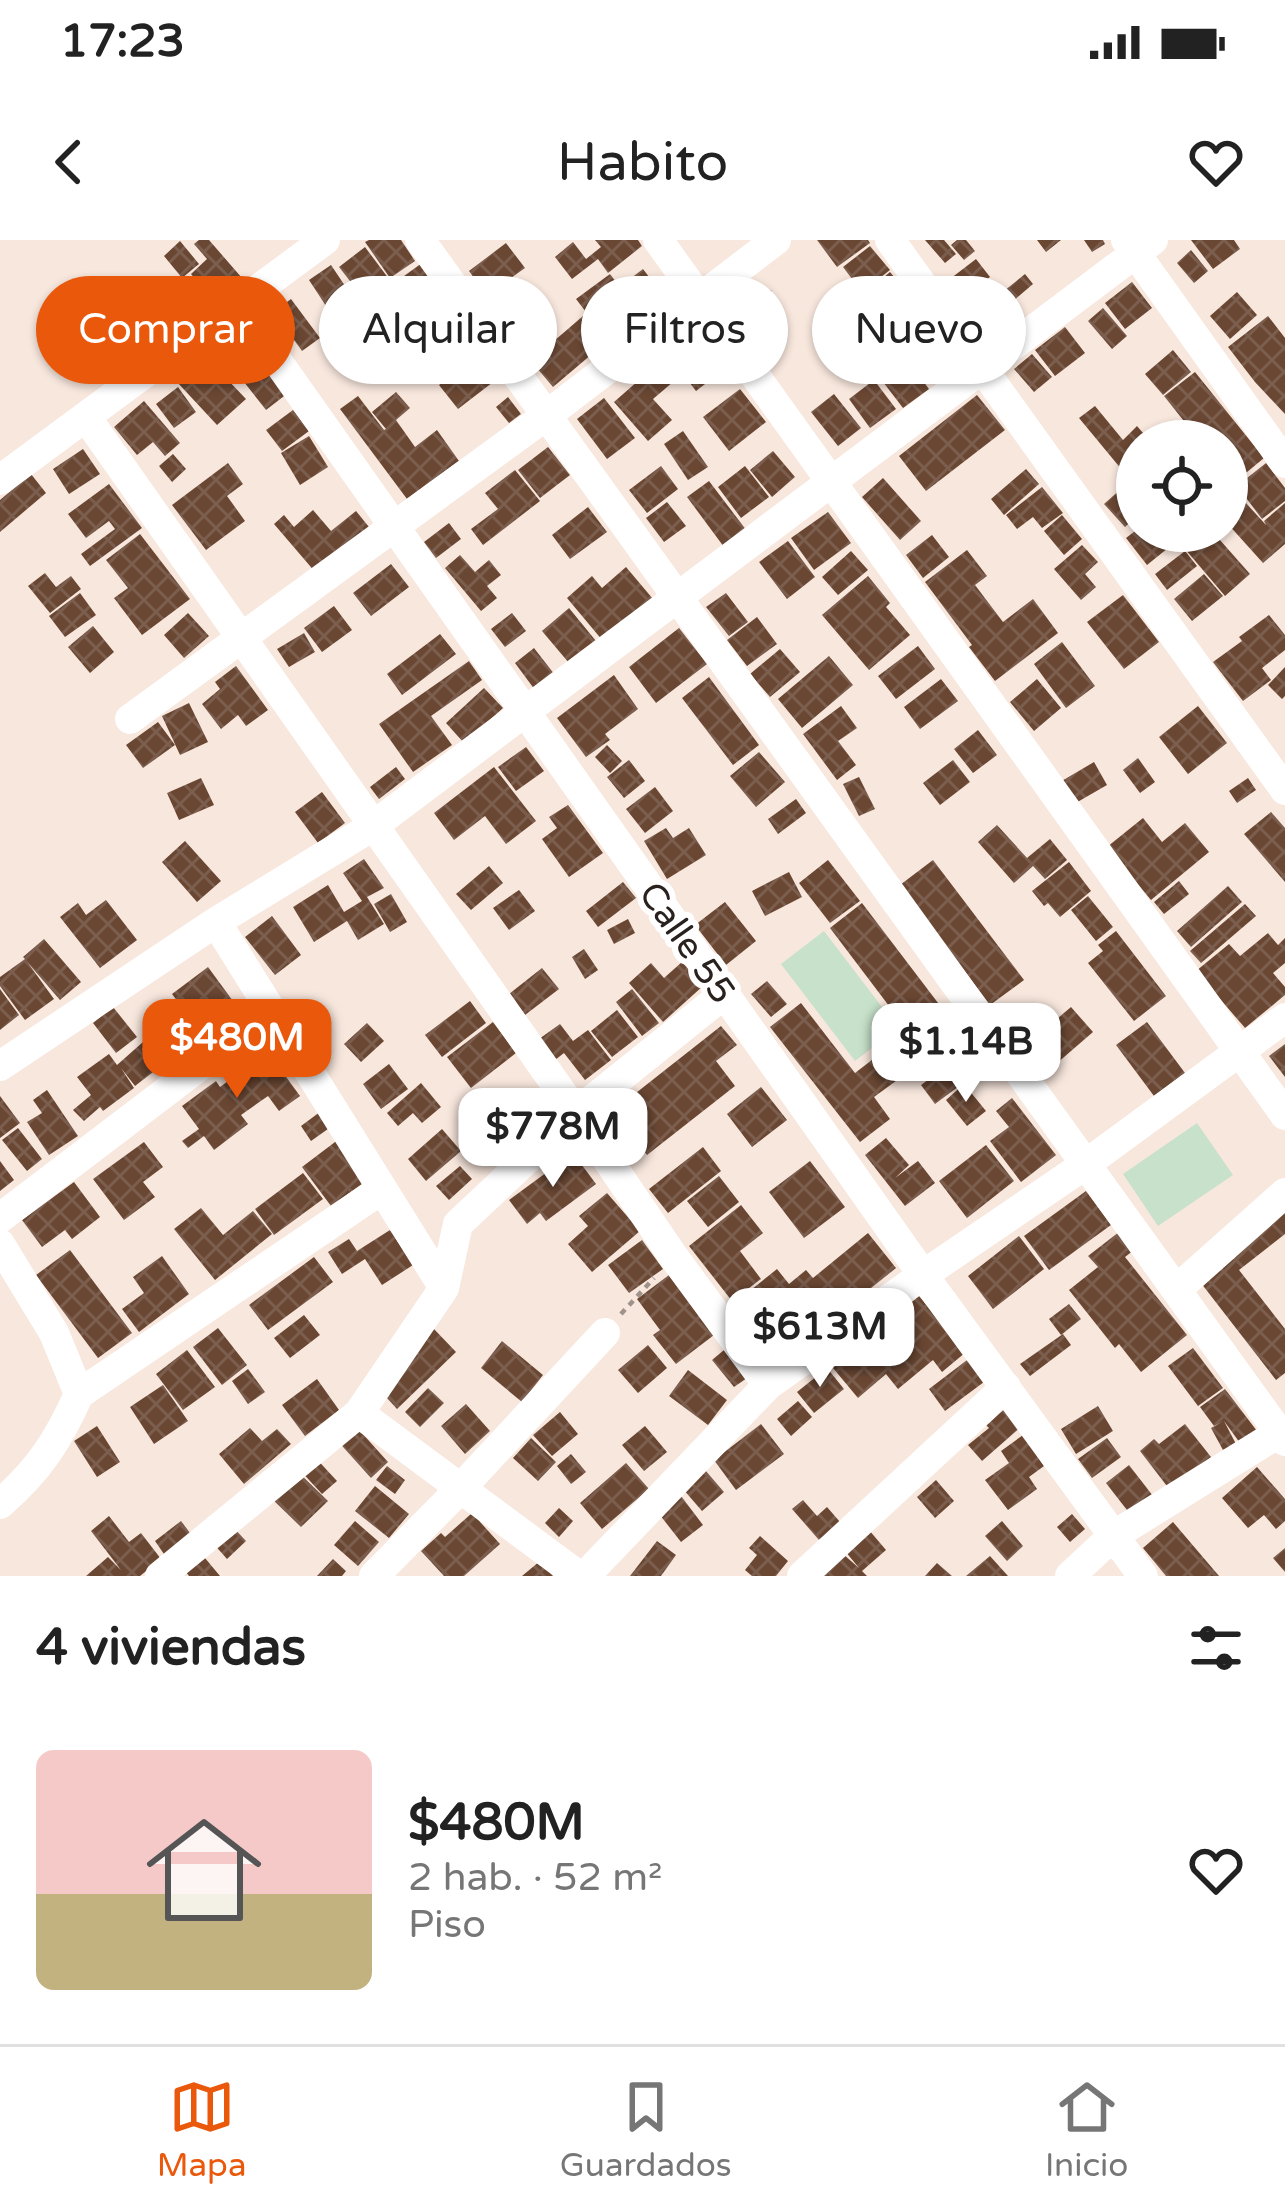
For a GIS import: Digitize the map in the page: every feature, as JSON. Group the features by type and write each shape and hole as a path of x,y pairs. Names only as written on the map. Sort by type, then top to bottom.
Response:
{"street":[{"path":"276,276 325,240"},
{"path":"420,240 1283,1435 1113,1536 1070,1576"},
{"path":"658,240 684,276"},
{"path":"730,276 776,240"},
{"path":"890,240 916,276"},
{"path":"1026,334 1138,245 1285,463"},
{"path":"0,480 130,384"},
{"name":"Calle 55","path":"294,384 923,1274 1143,1576"},
{"path":"130,718 589,384"},
{"path":"762,384 1285,1115"},
{"path":"0,1066 216,922 373,826 962,384"},
{"path":"993,384 1285,790"},
{"path":"86,417 768,1385"},
{"path":"216,922 444,1288"},
{"path":"160,1576 359,1413 444,1288 458,1224 576,1113 724,994"},
{"path":"0,1218 272,1011"},
{"path":"359,1413 582,1576 768,1385 1086,1164 1285,1018"},
{"path":"0,1504 34,1474 79,1394 382,1189"},
{"path":"1176,1290 1285,1193"},
{"path":"0,1244 55,1333 79,1394"},
{"path":"374,1576 604,1333"},
{"path":"802,1576 1006,1387"}],"path":[{"path":"604,1333 674,1256"}],"green space":[{"path":"824,931 898,1028 855,1061 781,964"},
{"path":"1197,1123 1233,1175 1158,1226 1123,1174"}],"building":[{"path":"209,240 240,276 193,276 207,259 194,244"},
{"path":"401,240 415,261 389,276 365,242"},
{"path":"595,240 638,240 642,246 608,273 598,259 572,279 555,257 573,242 586,259 601,247"},
{"path":"817,240 868,240 870,243 837,267"},
{"path":"925,240 944,240 956,254 945,263"},
{"path":"966,240 975,251 964,260 951,245"},
{"path":"1037,240 1061,240 1046,252"},
{"path":"1084,240 1103,240 1105,244 1092,252"},
{"path":"1191,240 1234,240 1240,249 1213,269"},
{"path":"180,241 199,264 180,276 164,256"},
{"path":"506,243 525,268 514,276 473,276 469,271"},
{"path":"870,246 890,270 882,276 850,276 843,267"},
{"path":"365,247 387,276 346,276 339,267"},
{"path":"1191,250 1208,271 1194,283 1177,263"},
{"path":"976,259 989,276 954,276"},
{"path":"422,263 431,276 404,276"},
{"path":"331,265 338,276 319,276 319,295 309,280"},
{"path":"1132,282 1152,308 1125,329 1105,303"},
{"path":"1237,292 1257,315 1230,339 1210,316"},
{"path":"295,304 319,337 302,351 295,341"},
{"path":"1103,308 1127,336 1112,349 1088,321"},
{"path":"1268,316 1285,338 1285,414 1228,347"},
{"path":"581,318 581,363 557,384 557,338"},
{"path":"1065,327 1085,353 1055,376 1035,350"},
{"path":"1173,350 1191,372 1163,395 1145,374"},
{"path":"1032,354 1052,377 1034,392 1026,383 1026,359"},
{"path":"1195,372 1234,420 1183,420 1164,396"},
{"path":"179,384 232,384 246,399 217,425"},
{"path":"246,384 281,384 288,393 266,410"},
{"path":"440,384 490,384 458,409"},
{"path":"635,384 671,384 653,399 672,420 648,441 614,402"},
{"path":"869,384 877,384 896,409 870,428 849,399"},
{"path":"885,384 925,384 929,389 903,408"},
{"path":"178,387 196,412 174,428 156,404"},
{"path":"740,389 766,422 729,451 703,417"},
{"path":"396,392 410,408 396,420 415,447 437,430 459,461 407,499 340,409 358,396 384,430 372,412"},
{"path":"834,394 861,428 838,446 811,412"},
{"path":"977,395 1005,430 926,491 899,456"},
{"path":"508,397 521,414 509,423 496,407"},
{"path":"604,398 635,438 607,459 577,419"},
{"path":"144,401 180,443 165,456 153,442 137,455 114,427"},
{"path":"1095,406 1116,432 1116,463 1079,418"},
{"path":"293,410 309,431 282,451 266,430"},
{"path":"683,431 708,467 688,480 664,444"},
{"path":"309,436 328,467 300,485 281,453"},
{"path":"1248,438 1264,458 1248,471"},
{"path":"548,447 570,475 540,498 518,470"},
{"path":"83,449 100,474 69,494 53,469"},
{"path":"773,451 795,477 772,497 750,470"},
{"path":"173,454 186,469 172,482 159,466"},
{"path":"228,463 243,484 227,496 245,521 206,550 172,505"},
{"path":"1266,463 1285,488 1285,501 1262,519 1248,501 1248,477"},
{"path":"661,466 678,489 647,513 629,490"},
{"path":"745,466 769,497 741,518 718,487"},
{"path":"1026,469 1039,484 1004,515 991,499"},
{"path":"515,470 540,501 483,545 471,529 498,509 485,493"},
{"path":"31,474 46,493 0,532 0,500"},
{"path":"883,478 921,521 900,540 862,497"},
{"path":"709,481 747,531 724,547 687,497"},
{"path":"109,484 142,528 90,566 81,554 115,529 109,521 86,538 68,514"},
{"path":"1042,487 1063,513 1042,528 1033,517 1017,529 1006,515"},
{"path":"1116,493 1116,517 1104,504"},
{"path":"667,502 686,526 664,542 646,518"},
{"path":"1285,503 1285,544 1263,563 1248,546 1248,505 1266,525 1264,521"},
{"path":"588,507 607,532 570,559 552,535"},
{"path":"313,510 331,531 356,511 369,527 316,573 274,524 284,515 294,527"},
{"path":"828,512 851,543 814,570 791,538"},
{"path":"1062,515 1082,539 1064,555 1044,531"},
{"path":"449,523 461,539 436,558 424,542"},
{"path":"140,534 190,599 142,635 114,598 128,588 106,560"},
{"path":"932,535 949,557 923,578 906,555"},
{"path":"788,541 815,577 787,599 759,562"},
{"path":"1082,545 1098,562 1085,574 1096,587 1081,600 1054,569"},
{"path":"967,550 987,576 975,585 1003,622 1033,599 1058,633 995,681 925,582"},
{"path":"851,551 868,570 838,595 822,577"},
{"path":"1137,552 1163,552 1147,565"},
{"path":"1184,552 1197,566 1167,590 1155,574"},
{"path":"1188,552 1231,552 1250,574 1225,596"},
{"path":"460,555 475,572 489,560 501,575 487,586 497,598 481,611 445,568"},
{"path":"391,564 409,587 371,616 353,593"},
{"path":"626,567 653,599 603,641 567,598 592,576 602,588"},
{"path":"45,573 56,587 71,576 81,589 50,613 28,586"},
{"path":"1204,574 1223,596 1192,621 1174,599"},
{"path":"868,576 910,635 869,670 822,615"},
{"path":"80,593 96,615 65,637 49,616"},
{"path":"726,593 748,622 729,636 706,607"},
{"path":"1123,595 1159,642 1124,669 1087,622"},
{"path":"334,606 352,630 322,652 304,628"},
{"path":"569,608 596,641 569,663 542,631"},
{"path":"188,613 209,636 184,658 164,635"},
{"path":"512,613 526,631 505,647 491,629"},
{"path":"1269,615 1285,635 1285,650 1262,668 1271,680 1243,701 1213,662"},
{"path":"757,617 777,644 747,666 727,640"},
{"path":"93,626 114,652 90,673 68,647"},
{"path":"679,628 707,664 656,703 629,667"},
{"path":"304,633 315,652 289,667 277,649"},
{"path":"440,634 456,654 402,695 387,674"},
{"path":"1062,642 1095,686 1066,708 1034,664"},
{"path":"918,646 935,669 896,699 878,676"},
{"path":"534,648 555,675 535,690 515,663"},
{"path":"780,649 800,672 770,697 750,674"},
{"path":"829,656 853,685 802,728 778,699"},
{"path":"469,661 482,680 431,716 452,745 413,772 379,724"},
{"path":"236,666 268,710 246,726 238,715 221,729 202,704 220,689 215,682"},
{"path":"1285,667 1285,696 1282,699 1268,685"},
{"path":"614,675 638,709 605,734 610,740 586,757 557,718"},
{"path":"709,677 759,745 733,765 682,698"},
{"path":"941,679 958,701 920,729 904,707"},
{"path":"1037,679 1061,708 1034,731 1010,702"},
{"path":"484,688 503,708 464,743 446,723"},
{"path":"189,703 208,742 180,755 162,716"},
{"path":"841,706 857,728 838,741 856,765 837,780 803,734"},
{"path":"1198,706 1227,743 1188,774 1159,737"},
{"path":"158,722 175,745 143,768 126,745"},
{"path":"978,730 997,755 973,773 954,749"},
{"path":"607,745 622,761 610,773 595,757"},
{"path":"526,747 544,771 516,791 498,767"},
{"path":"759,752 785,782 756,807 730,776"},
{"path":"1138,758 1155,782 1140,793 1123,770"},
{"path":"629,760 645,781 624,798 607,777"},
{"path":"953,760 970,782 940,805 923,783"},
{"path":"1094,762 1107,785 1074,804 1060,782"},
{"path":"396,767 405,779 379,799 370,787"},
{"path":"494,767 536,821 506,844 485,816 454,840 434,813"},
{"path":"859,777 875,809 859,816 843,784"},
{"path":"201,778 214,805 179,820 167,793"},
{"path":"1248,778 1256,790 1237,803 1229,791"},
{"path":"655,787 673,811 645,833 626,809"},
{"path":"322,792 345,823 318,843 295,812"},
{"path":"796,799 806,813 778,834 768,819"},
{"path":"568,805 603,853 569,877 542,839 557,828 549,817"},
{"path":"1271,812 1285,828 1285,882 1244,834"},
{"path":"1143,818 1162,842 1185,823 1209,852 1151,900 1107,847"},
{"path":"997,825 1027,858 1050,839 1067,860 1045,879 1033,866 1014,883 978,842"},
{"path":"666,828 673,838 689,828 706,855 667,879 644,841"},
{"path":"185,841 221,881 197,902 162,862"},
{"path":"364,859 384,888 367,897 384,924 358,940 347,921 314,942 293,907 328,885 344,912 362,901 343,873"},
{"path":"828,860 860,901 830,923 799,883"},
{"path":"933,860 1024,980 990,1005 900,885"},
{"path":"1069,862 1091,891 1060,917 1032,891"},
{"path":"489,866 503,883 471,910 456,894"},
{"path":"789,872 802,897 765,916 752,891"},
{"path":"1179,881 1189,894 1164,914 1154,902"},
{"path":"623,882 636,898 598,927 586,911"},
{"path":"1228,886 1242,902 1191,947 1177,931"},
{"path":"519,890 535,911 509,930 493,908"},
{"path":"391,894 407,922 390,932 374,904"},
{"path":"1088,896 1113,927 1096,941 1071,910"},
{"path":"106,900 137,940 100,968 60,917 78,903 86,915"},
{"path":"725,902 756,941 726,965 695,925"},
{"path":"862,903 986,1066 935,1104 921,1085 939,1072 830,928"},
{"path":"1245,904 1256,916 1201,963 1190,951"},
{"path":"272,916 301,955 275,975 245,937"},
{"path":"628,919 635,933 614,944 607,930"},
{"path":"1116,931 1166,996 1134,1021 1088,963 1103,951 1098,945"},
{"path":"1268,933 1278,945 1285,938 1285,963 1273,973 1285,987 1285,995 1245,1028 1196,971 1229,944 1240,956"},
{"path":"44,939 81,982 60,1000 28,963 54,999 25,1020 0,986 0,977"},
{"path":"584,949 598,970 585,979 572,957"},
{"path":"682,962 703,986 663,1022 629,983 651,963 664,978"},
{"path":"208,967 241,1012 205,1038 172,994"},
{"path":"542,968 559,989 525,1015 509,994"},
{"path":"767,981 787,1004 771,1017 751,994"},
{"path":"0,989 19,1015 0,1030"},
{"path":"632,989 659,1023 642,1036 616,1002"},
{"path":"470,1001 486,1023 442,1057 425,1035"},
{"path":"801,1003 855,1073 881,1053 900,1078 874,1097 890,1119 860,1142 770,1027"},
{"path":"113,1007 137,1037 116,1053 93,1023"},
{"path":"1071,1007 1093,1032 1056,1064 1044,1050 1061,1036 1051,1024"},
{"path":"1030,1009 1046,1027 1024,1045 1009,1027"},
{"path":"617,1010 638,1037 612,1057 591,1031"},
{"path":"175,1012 199,1040 174,1061 150,1033"},
{"path":"493,1022 516,1053 471,1088 447,1057"},
{"path":"1147,1022 1185,1073 1154,1096 1116,1045"},
{"path":"367,1023 384,1041 361,1062 344,1044"},
{"path":"560,1024 573,1041 588,1030 611,1060 585,1080 564,1053 555,1060 539,1039"},
{"path":"721,1026 737,1045 716,1061 735,1086 647,1155 613,1111"},
{"path":"907,1036 922,1056 899,1073 884,1053"},
{"path":"143,1042 142,1049 157,1069 135,1086 121,1068 134,1088 84,1121 73,1110 91,1095 77,1077 109,1054 117,1065"},
{"path":"1285,1044 1285,1077 1269,1056"},
{"path":"268,1052 300,1096 279,1111 268,1096 241,1115 248,1124 214,1150 204,1136 188,1148 182,1141 199,1129 182,1106 216,1081 220,1087"},
{"path":"389,1064 408,1089 381,1109 363,1084"},
{"path":"421,1083 441,1107 422,1123 413,1113 398,1126 387,1113"},
{"path":"964,1084 986,1111 967,1126 946,1100"},
{"path":"761,1087 787,1120 752,1147 727,1114"},
{"path":"47,1090 78,1136 49,1155 27,1122 42,1113 33,1100"},
{"path":"495,1092 515,1119 498,1132 478,1106"},
{"path":"0,1096 20,1123 0,1138"},
{"path":"1012,1098 1056,1155 1021,1182 990,1141 1009,1127 996,1111"},
{"path":"324,1109 335,1124 311,1141 301,1126"},
{"path":"18,1128 42,1159 27,1171 2,1140"},
{"path":"442,1129 461,1151 426,1181 408,1159"},
{"path":"886,1138 909,1165 895,1178 918,1161 935,1183 905,1206 865,1155"},
{"path":"339,1139 369,1179 331,1206 302,1167"},
{"path":"144,1142 163,1167 143,1182 155,1197 124,1220 93,1179"},
{"path":"986,1145 1014,1181 967,1218 939,1181"},
{"path":"703,1147 721,1171 668,1213 649,1189"},
{"path":"573,1153 596,1184 546,1221 540,1213 527,1224 509,1200"},
{"path":"0,1161 14,1180 0,1191"},
{"path":"810,1161 845,1207 804,1238 769,1192"},
{"path":"460,1166 472,1179 449,1200 436,1186"},
{"path":"303,1173 323,1199 274,1235 255,1209"},
{"path":"719,1176 739,1202 708,1227 687,1201"},
{"path":"74,1182 100,1217 72,1239 65,1230 42,1247 22,1220"},
{"path":"1086,1191 1111,1225 1049,1270 1024,1236"},
{"path":"607,1193 640,1231 592,1272 568,1244 588,1226 579,1216"},
{"path":"741,1205 763,1233 740,1251 761,1279 732,1301 689,1246"},
{"path":"1285,1205 1285,1234 1239,1270 1285,1329 1285,1373 1276,1380 1194,1274"},
{"path":"201,1208 223,1235 253,1211 272,1234 215,1280 174,1229"},
{"path":"390,1230 413,1265 382,1285 365,1259 342,1274 328,1252 349,1239 357,1251"},
{"path":"1119,1232 1134,1250 1125,1257 1187,1335 1141,1372 1119,1344 1115,1348 1069,1290 1098,1267 1088,1256"},
{"path":"868,1233 896,1268 784,1358 737,1301 777,1269 789,1284 806,1270 813,1278"},
{"path":"1019,1236 1044,1269 993,1309 968,1276"},
{"path":"642,1240 663,1269 629,1293 608,1265"},
{"path":"70,1250 132,1333 98,1358 36,1275"},
{"path":"162,1256 189,1294 139,1332 122,1309 144,1293 133,1277"},
{"path":"314,1257 333,1282 268,1330 249,1305"},
{"path":"669,1275 714,1335 676,1364 653,1335 660,1330 637,1299"},
{"path":"919,1296 966,1352 942,1372 933,1360 898,1389 886,1374 858,1398 833,1368"},
{"path":"1069,1304 1081,1319 1061,1335 1049,1319"},
{"path":"304,1315 320,1335 290,1358 274,1338"},
{"path":"218,1328 247,1365 222,1385 193,1347"},
{"path":"434,1329 456,1352 397,1409 378,1388"},
{"path":"1063,1334 1071,1345 1030,1376 1020,1364"},
{"path":"502,1341 543,1375 522,1402 481,1368"},
{"path":"648,1345 667,1368 638,1393 618,1370"},
{"path":"1193,1348 1223,1388 1198,1406 1168,1366"},
{"path":"187,1350 215,1387 183,1410 156,1374"},
{"path":"724,1350 747,1378 734,1387 712,1360"},
{"path":"971,1357 988,1379 945,1411 929,1389"},
{"path":"827,1368 844,1389 814,1413 797,1392"},
{"path":"248,1369 265,1392 248,1404 232,1381"},
{"path":"688,1370 727,1400 708,1425 669,1396"},
{"path":"317,1379 339,1410 305,1436 282,1405"},
{"path":"163,1385 188,1421 154,1444 130,1407"},
{"path":"428,1388 444,1403 420,1427 405,1412"},
{"path":"1225,1389 1257,1431 1240,1443 1224,1421 1214,1426 1200,1407"},
{"path":"798,1401 812,1417 791,1436 777,1419"},
{"path":"1000,1402 1021,1427 982,1461 968,1445 989,1428 980,1419"},
{"path":"466,1404 490,1431 465,1454 441,1426"},
{"path":"1098,1406 1113,1431 1076,1454 1061,1429"},
{"path":"560,1412 578,1434 552,1456 533,1435"},
{"path":"1224,1421 1236,1444 1223,1450 1211,1428"},
{"path":"352,1422 388,1462 371,1478 335,1438"},
{"path":"761,1424 784,1454 736,1490 714,1460"},
{"path":"1185,1424 1211,1457 1170,1490 1140,1451 1154,1439 1159,1444"},
{"path":"97,1426 120,1462 97,1477 74,1441"},
{"path":"645,1426 667,1452 644,1471 622,1445"},
{"path":"250,1428 262,1441 277,1429 291,1444 244,1484 219,1454"},
{"path":"1023,1435 1044,1466 1029,1477 1037,1489 1008,1510 985,1480 1009,1463 1001,1451"},
{"path":"531,1438 556,1462 538,1481 513,1458"},
{"path":"1107,1438 1121,1457 1092,1478 1078,1459"},
{"path":"312,1454 337,1481 322,1494 297,1467"},
{"path":"571,1454 586,1472 571,1484 557,1466"},
{"path":"626,1463 649,1489 602,1529 580,1503"},
{"path":"1129,1465 1153,1496 1130,1514 1106,1483"},
{"path":"387,1466 405,1480 395,1494 376,1480"},
{"path":"1257,1467 1285,1499 1285,1521 1276,1529 1264,1515 1248,1528 1222,1498"},
{"path":"296,1470 328,1501 301,1527 269,1496"},
{"path":"705,1470 724,1492 702,1511 683,1489"},
{"path":"936,1480 954,1501 935,1518 917,1497"},
{"path":"375,1486 409,1514 389,1538 355,1511"},
{"path":"678,1492 703,1525 681,1542 656,1510"},
{"path":"803,1500 817,1516 827,1507 840,1522 819,1540 792,1509"},
{"path":"559,1508 573,1521 559,1537 545,1523"},
{"path":"472,1513 500,1544 464,1576 444,1576 421,1551"},
{"path":"1072,1514 1085,1529 1070,1542 1057,1527"},
{"path":"109,1516 129,1542 141,1533 161,1559 140,1576 86,1576 108,1557 121,1570 91,1531"},
{"path":"181,1521 193,1537 166,1557 155,1541"},
{"path":"355,1521 379,1542 358,1566 334,1545"},
{"path":"1002,1521 1023,1546 1007,1561 985,1536"},
{"path":"1173,1522 1219,1576 1166,1576 1143,1548"},
{"path":"231,1525 246,1541 227,1559 212,1542"},
{"path":"869,1530 886,1550 862,1571 867,1576 823,1576 843,1554 859,1568 845,1551"},
{"path":"760,1536 788,1561 776,1576 752,1576 745,1570 757,1555 749,1548"},
{"path":"657,1541 676,1555 661,1576 630,1576"},
{"path":"1285,1548 1285,1572 1273,1558"},
{"path":"200,1552 220,1576 189,1576 182,1567"},
{"path":"990,1556 1008,1576 966,1576"},
{"path":"333,1559 346,1571 342,1576 317,1576"},
{"path":"540,1561 553,1576 522,1576"},
{"path":"937,1563 952,1576 925,1576"}]}
